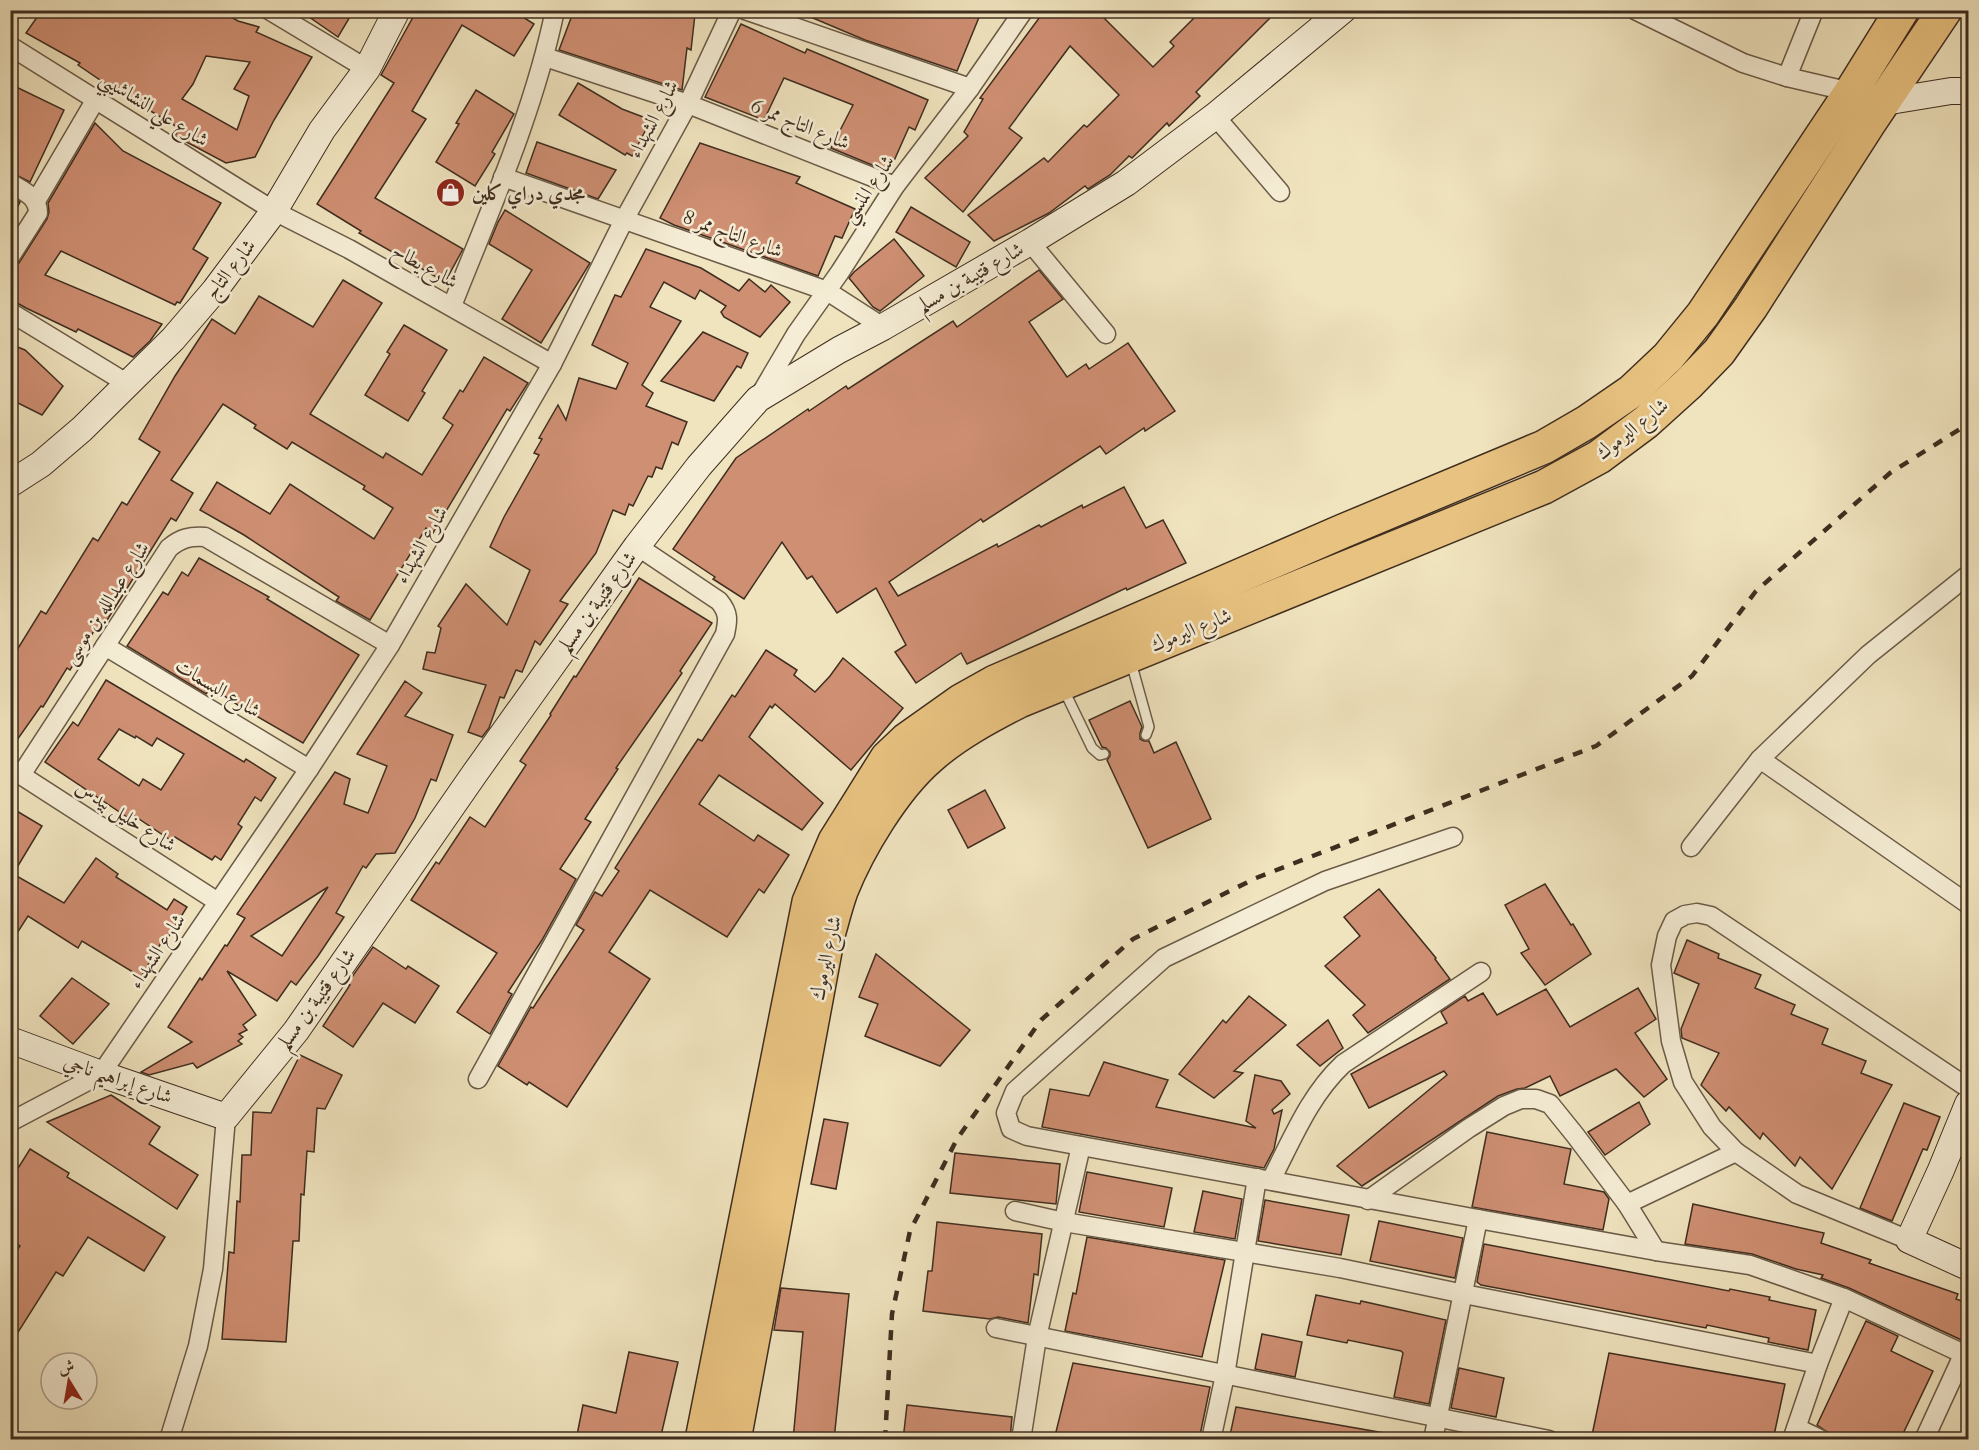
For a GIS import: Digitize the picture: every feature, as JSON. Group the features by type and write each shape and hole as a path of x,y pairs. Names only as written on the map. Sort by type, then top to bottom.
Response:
{"highway":[{"name":"شارع اليرموك","path":"702,1440 810,902 835,841 887,758 933,720 995,682 1342,531 1544,447 1587,422 1632,391 1668,357 1703,314 1851,92 1902,10"},
{"name":"شارع اليرموك","path":"734,1440 828,935 841,890 868,837 898,791 929,758 969,728 1019,700 1544,487 1599,457 1646,422 1719,352 1751,307 1945,10"}],"street":[{"path":"269,10 367,69"},
{"name":"شارع التاج","path":"10,484 40,464 82,429 128,384 180,331 244,254 274,211 322,130 367,69 397,10"},
{"path":"452,306 503,177 545,57 555,10"},
{"name":"شارع الشهداء","path":"101,1074 309,769 390,645 552,364 624,220 688,104 732,10"},
{"path":"745,10 969,88"},
{"name":"شارع المنسي","path":"758,399 796,334 827,291 895,186 1024,10"},
{"path":"1635,10 1743,63 1884,102 1968,91"},
{"path":"1787,77 1814,10"},
{"name":"شارع قتيبة بن مسلم","path":"226,1117 296,1030 637,546 699,466 758,399 839,350 1030,242 1126,183 1215,116 1330,14"},
{"name":"شارع علي النشاشيبي","path":"10,46 274,211"},
{"name":"شارع التاج ممر 6","path":"545,57 688,104 895,186"},
{"path":"36,201 96,99"},
{"path":"1215,116 1280,192"},
{"name":"شارع التاج ممر 8","path":"503,177 827,291 883,327"},
{"path":"10,183 33,197 38,213 10,257"},
{"name":"شارع يطاح","path":"274,211 349,249 552,364"},
{"path":"1030,242 1106,334"},
{"path":"10,312 128,384"},
{"name":"شارع عبدالله بن موسى","path":"16,772 105,646 169,548 179,540 205,537 390,645"},
{"path":"478,1079 724,634 728,619 726,609 719,601 637,546"},
{"path":"1691,847 1760,759 1868,655 1968,575"},
{"name":"شارع البسمات","path":"105,646 309,769"},
{"path":"1760,759 1968,904"},
{"name":"شارع خليل بيدس","path":"16,772 218,902"},
{"path":"1453,837 1325,881 1164,958 1015,1091 1006,1113 1011,1129 1027,1136 1368,1200 1656,1251 1750,1265 1844,1298 1966,1354 1924,1440"},
{"path":"1968,1088 1711,916 1697,913 1685,915 1674,921 1667,936 1661,965 1671,1041 1683,1082 1712,1127 1736,1152 1797,1194 1968,1267"},
{"path":"1211,1440 1225,1375 1244,1251 1264,1179 1326,1080 1343,1064 1481,972"},
{"name":"شارع إبراهيم ناجي","path":"10,1040 226,1117"},
{"path":"10,1122 101,1074"},
{"path":"1368,1200 1469,1128 1504,1106 1521,1099 1536,1099 1550,1104 1627,1204 1656,1251"},
{"path":"1909,1240 1968,1104"},
{"path":"169,1440 198,1346 213,1269 226,1117"},
{"path":"1021,1440 1037,1338 1081,1146"},
{"path":"1627,1204 1736,1152"},
{"path":"1015,1211 1340,1268 1818,1364"},
{"path":"1433,1440 1478,1220"},
{"path":"1822,1440 1794,1434 1844,1298"},
{"path":"996,1328 1550,1440"}],"lane":[{"path":"1129,656 1149,727 1146,735"},
{"path":"1060,684 1092,748 1104,754"}],"building":[{"path":"42,10 219,10 238,21 259,27 256,32 312,57 274,120 255,157 226,163 175,136 179,128 109,86 78,65 80,63 26,33","holes":["206,56 250,62 234,89 249,96 237,130 182,99 193,84"]},
{"path":"299,10 354,10 338,37"},
{"path":"417,10 512,10 534,24 514,56 462,25 412,111 426,119 375,198 463,249 445,282 359,233 361,231 317,204 394,83 381,75"},
{"path":"574,10 686,10 695,14 691,50 687,48 682,90 559,50"},
{"path":"794,10 982,10 957,71 865,40"},
{"path":"1045,10 1096,10 1153,67 1174,46 1170,42 1202,10 1278,10 1196,92 1200,96 1169,126 1167,123 1132,158 1129,156 1110,175 1088,189 1085,186 1049,213 994,241 968,215 1044,158 1048,162 1084,125 1087,127 1119,95 1070,46 1009,128 1022,138 963,212 925,178 968,136 964,132 983,99 980,98"},
{"path":"741,24 805,53 807,49 928,100 915,130 909,127 889,172 831,148 853,105 784,78 764,120 705,97"},
{"path":"578,83 622,109 651,120 632,156 627,153 625,155 559,115"},
{"path":"10,84 64,110 30,182 10,172"},
{"path":"476,90 514,114 492,152 495,154 475,186 436,162"},
{"path":"95,123 123,151 221,203 193,249 208,258 180,303 177,302 175,305 61,251 45,275 162,324 150,341 133,357 78,329 76,332 10,299 10,268 19,263 47,219 48,203"},
{"path":"537,142 616,170 598,199 526,173"},
{"path":"700,143 800,177 796,183 855,209 842,238 835,236 818,276 660,218"},
{"path":"10,196 20,202 10,223"},
{"path":"911,207 970,242 956,267 896,232"},
{"path":"505,210 590,263 541,343 502,319 532,270 489,244"},
{"path":"894,239 924,276 880,311 873,307 849,278"},
{"path":"646,249 701,268 739,291 749,279 765,292 771,285 790,302 760,337 724,317 721,312 726,306 700,290 695,299 664,282 650,307 681,321 642,385 653,393 646,406 687,422 678,445 672,442 662,469 656,467 652,477 648,476 633,506 629,504 625,515 613,510 596,553 560,601 568,604 540,645 535,641 522,672 516,670 504,698 500,697 489,728 482,737 468,732 486,685 423,669 427,652 435,653 441,628 438,626 466,584 507,625 530,570 490,547 539,455 534,453 542,439 539,438 558,405 566,420 579,378 616,389 628,363 592,345 615,295 621,297"},
{"path":"1039,270 1063,299 1029,322 1067,377 1086,364 1089,369 1128,343 1175,411 1145,431 1144,428 1106,454 1100,446 983,522 981,519 889,582 898,596 997,544 998,547 1039,525 1041,527 1082,505 1083,508 1124,487 1146,528 1163,520 1186,563 1127,590 1126,588 967,664 961,653 916,683 895,652 906,645 876,588 837,613 812,576 807,579 782,542 744,599 673,549 736,458 808,409 809,411 846,386 848,389 953,321 957,327"},
{"path":"343,280 382,303 310,414 383,458 386,453 422,475 453,425 443,418 460,390 463,392 484,357 528,383 510,411 507,409 433,533 426,528 370,620 336,601 339,597 244,535 200,510 217,482 270,514 290,484 374,539 393,508 363,489 365,486 292,442 287,449 254,428 256,425 223,404 171,480 193,493 176,521 171,518 99,633 94,631 70,670 67,668 43,707 41,706 10,750 10,646 17,650 41,611 46,614 93,538 98,541 122,502 127,505 160,452 139,439 175,376 212,319 235,334 259,296 313,327"},
{"path":"404,325 447,350 422,391 425,393 408,421 365,395 390,354 387,352"},
{"path":"703,332 748,353 741,368 737,366 714,401 661,381"},
{"path":"10,344 25,350 63,386 42,415 10,399"},
{"path":"199,558 269,597 267,599 359,655 303,743 211,687 206,694 127,646 163,592 168,595 182,572 188,576"},
{"path":"639,578 712,623 680,671 682,673 616,768 618,769 585,819 591,822 560,869 576,879 542,940 508,992 512,994 490,1034 457,1012 497,953 411,900 436,862 439,864 470,817 485,827 526,765 520,761"},
{"path":"766,650 797,670 794,675 815,692 843,658 903,708 851,770 775,704 772,708 770,706 749,737 823,803 802,830 719,775 699,804 754,841 758,835 789,855 764,893 759,889 727,937 650,890 609,952 650,979 567,1107 529,1082 527,1085 498,1066 531,1007 533,1008 584,930 576,925 595,892 602,896 619,871 615,868 698,739 702,741 732,695 735,697"},
{"path":"106,680 244,762 246,759 276,778 261,801 255,797 238,824 242,827 221,860 215,856 212,860 175,837 172,841 130,813 127,817 45,762 73,722 78,726","holes":["119,729 135,738 136,736 152,746 157,738 184,754 161,790 143,779 139,786 98,759"]},
{"path":"405,681 422,693 405,716 453,735 436,781 431,779 415,818 395,853 376,854 366,868 363,866 336,913 344,917 296,985 291,981 277,1001 227,971 256,1015 243,1025 247,1030 239,1034 243,1037 238,1041 242,1044 197,1068 193,1063 149,1075 141,1072 192,1042 168,1027 200,978 202,980 225,945 227,946 245,918 237,914 335,772 350,779 344,804 368,813 387,766 357,754","holes":["328,887 282,956 251,936"]},
{"path":"1130,701 1142,727 1140,739 1149,741 1154,753 1176,742 1211,819 1148,848 1107,760 1110,752 1102,747 1089,720"},
{"path":"985,790 1005,828 968,848 948,810"},
{"path":"10,807 42,826 13,874 64,903 96,858 118,874 116,877 167,910 174,899 187,907 164,944 161,943 141,977 82,941 78,948 28,916 10,944"},
{"path":"1545,884 1591,954 1545,985 1521,953 1529,949 1505,905"},
{"path":"1379,889 1436,958 1450,979 1368,1033 1353,1015 1365,1005 1325,966 1360,936 1344,917"},
{"path":"1687,940 1719,954 1718,958 1761,975 1755,988 1795,1005 1791,1014 1828,1029 1822,1044 1866,1061 1861,1073 1892,1085 1832,1189 1800,1157 1795,1166 1763,1133 1760,1139 1729,1107 1726,1111 1701,1085 1719,1053 1682,1038 1681,1029 1699,984 1674,973"},
{"path":"373,947 406,969 408,966 439,986 415,1023 383,1003 353,1047 323,1026 350,985 347,984"},
{"path":"876,954 970,1030 940,1066 865,1036 878,1004 859,997"},
{"path":"72,978 109,1004 73,1044 40,1016"},
{"path":"1638,988 1656,1019 1635,1033 1667,1079 1644,1097 1616,1069 1560,1096 1550,1076 1525,1088 1498,1096 1362,1186 1337,1166 1447,1075 1444,1071 1369,1108 1351,1074 1447,1023 1441,1012 1465,996 1468,1001 1483,993 1497,1015 1546,989 1570,1027"},
{"path":"1249,996 1286,1025 1234,1071 1243,1073 1214,1098 1179,1074 1223,1020 1226,1023"},
{"path":"1328,1020 1343,1048 1320,1066 1297,1045"},
{"path":"300,1055 342,1075 325,1109 317,1108 314,1152 307,1151 304,1195 301,1194 299,1241 293,1241 286,1342 222,1339 229,1252 234,1253 237,1201 240,1202 242,1155 251,1155 253,1112 271,1113"},
{"path":"1104,1062 1168,1080 1156,1107 1256,1128 1246,1121 1255,1075 1281,1081 1290,1094 1272,1110 1274,1114 1282,1110 1274,1149 1264,1168 1042,1127 1050,1089 1089,1096"},
{"path":"111,1095 160,1127 149,1144 198,1175 177,1209 47,1122"},
{"path":"1639,1102 1650,1124 1605,1155 1588,1132"},
{"path":"1904,1103 1940,1117 1927,1150 1923,1149 1892,1221 1860,1208"},
{"path":"824,1119 848,1123 836,1189 811,1184"},
{"path":"1487,1132 1571,1149 1564,1184 1604,1192 1609,1199 1603,1230 1472,1207"},
{"path":"30,1149 69,1173 67,1177 165,1237 144,1271 88,1237 63,1276 56,1272 10,1345 10,1260 20,1246 10,1240 10,1181"},
{"path":"955,1153 1060,1164 1056,1204 950,1193"},
{"path":"1087,1172 1172,1188 1164,1227 1079,1212"},
{"path":"1203,1191 1242,1199 1235,1239 1194,1232"},
{"path":"1265,1200 1349,1215 1341,1255 1258,1241"},
{"path":"1693,1204 1824,1233 1821,1243 1871,1260 1869,1263 1958,1294 1956,1299 1968,1303 1968,1343 1849,1288 1821,1278 1823,1275 1796,1269 1752,1254 1685,1244"},
{"path":"1379,1221 1463,1238 1455,1278 1370,1261"},
{"path":"937,1222 1042,1234 1038,1275 1034,1274 1028,1323 998,1317 990,1319 923,1311 928,1271 932,1271"},
{"path":"1087,1237 1225,1260 1202,1357 1065,1331 1073,1293 1076,1294"},
{"path":"1484,1244 1729,1291 1730,1289 1816,1310 1808,1350 1768,1342 1769,1338 1707,1325 1706,1328 1481,1285 1477,1282"},
{"path":"781,1288 849,1294 834,1440 793,1440 803,1332 774,1330"},
{"path":"1316,1295 1360,1304 1361,1301 1446,1320 1429,1404 1394,1397 1403,1353 1401,1351 1348,1340 1347,1343 1307,1335"},
{"path":"1866,1321 1898,1336 1891,1351 1933,1371 1900,1440 1839,1440 1817,1425"},
{"path":"1262,1334 1302,1342 1295,1377 1255,1369"},
{"path":"629,1352 678,1362 660,1440 576,1440 583,1405 616,1413"},
{"path":"1609,1353 1785,1384 1773,1440 1591,1440"},
{"path":"1073,1363 1210,1387 1199,1440 1054,1440"},
{"path":"1459,1368 1504,1378 1496,1417 1451,1408"},
{"path":"907,1405 1012,1417 1010,1440 903,1440"},
{"path":"1236,1407 1384,1433 1384,1440 1229,1440"}],"railway":[{"path":"885,1440 892,1314 910,1231 957,1139 1041,1020 1133,939 1256,878 1596,746 1692,676 1756,591 1890,473 1968,424"}],"place":[{"name":"مجدي دراي كلين","path":"451,193"}]}
